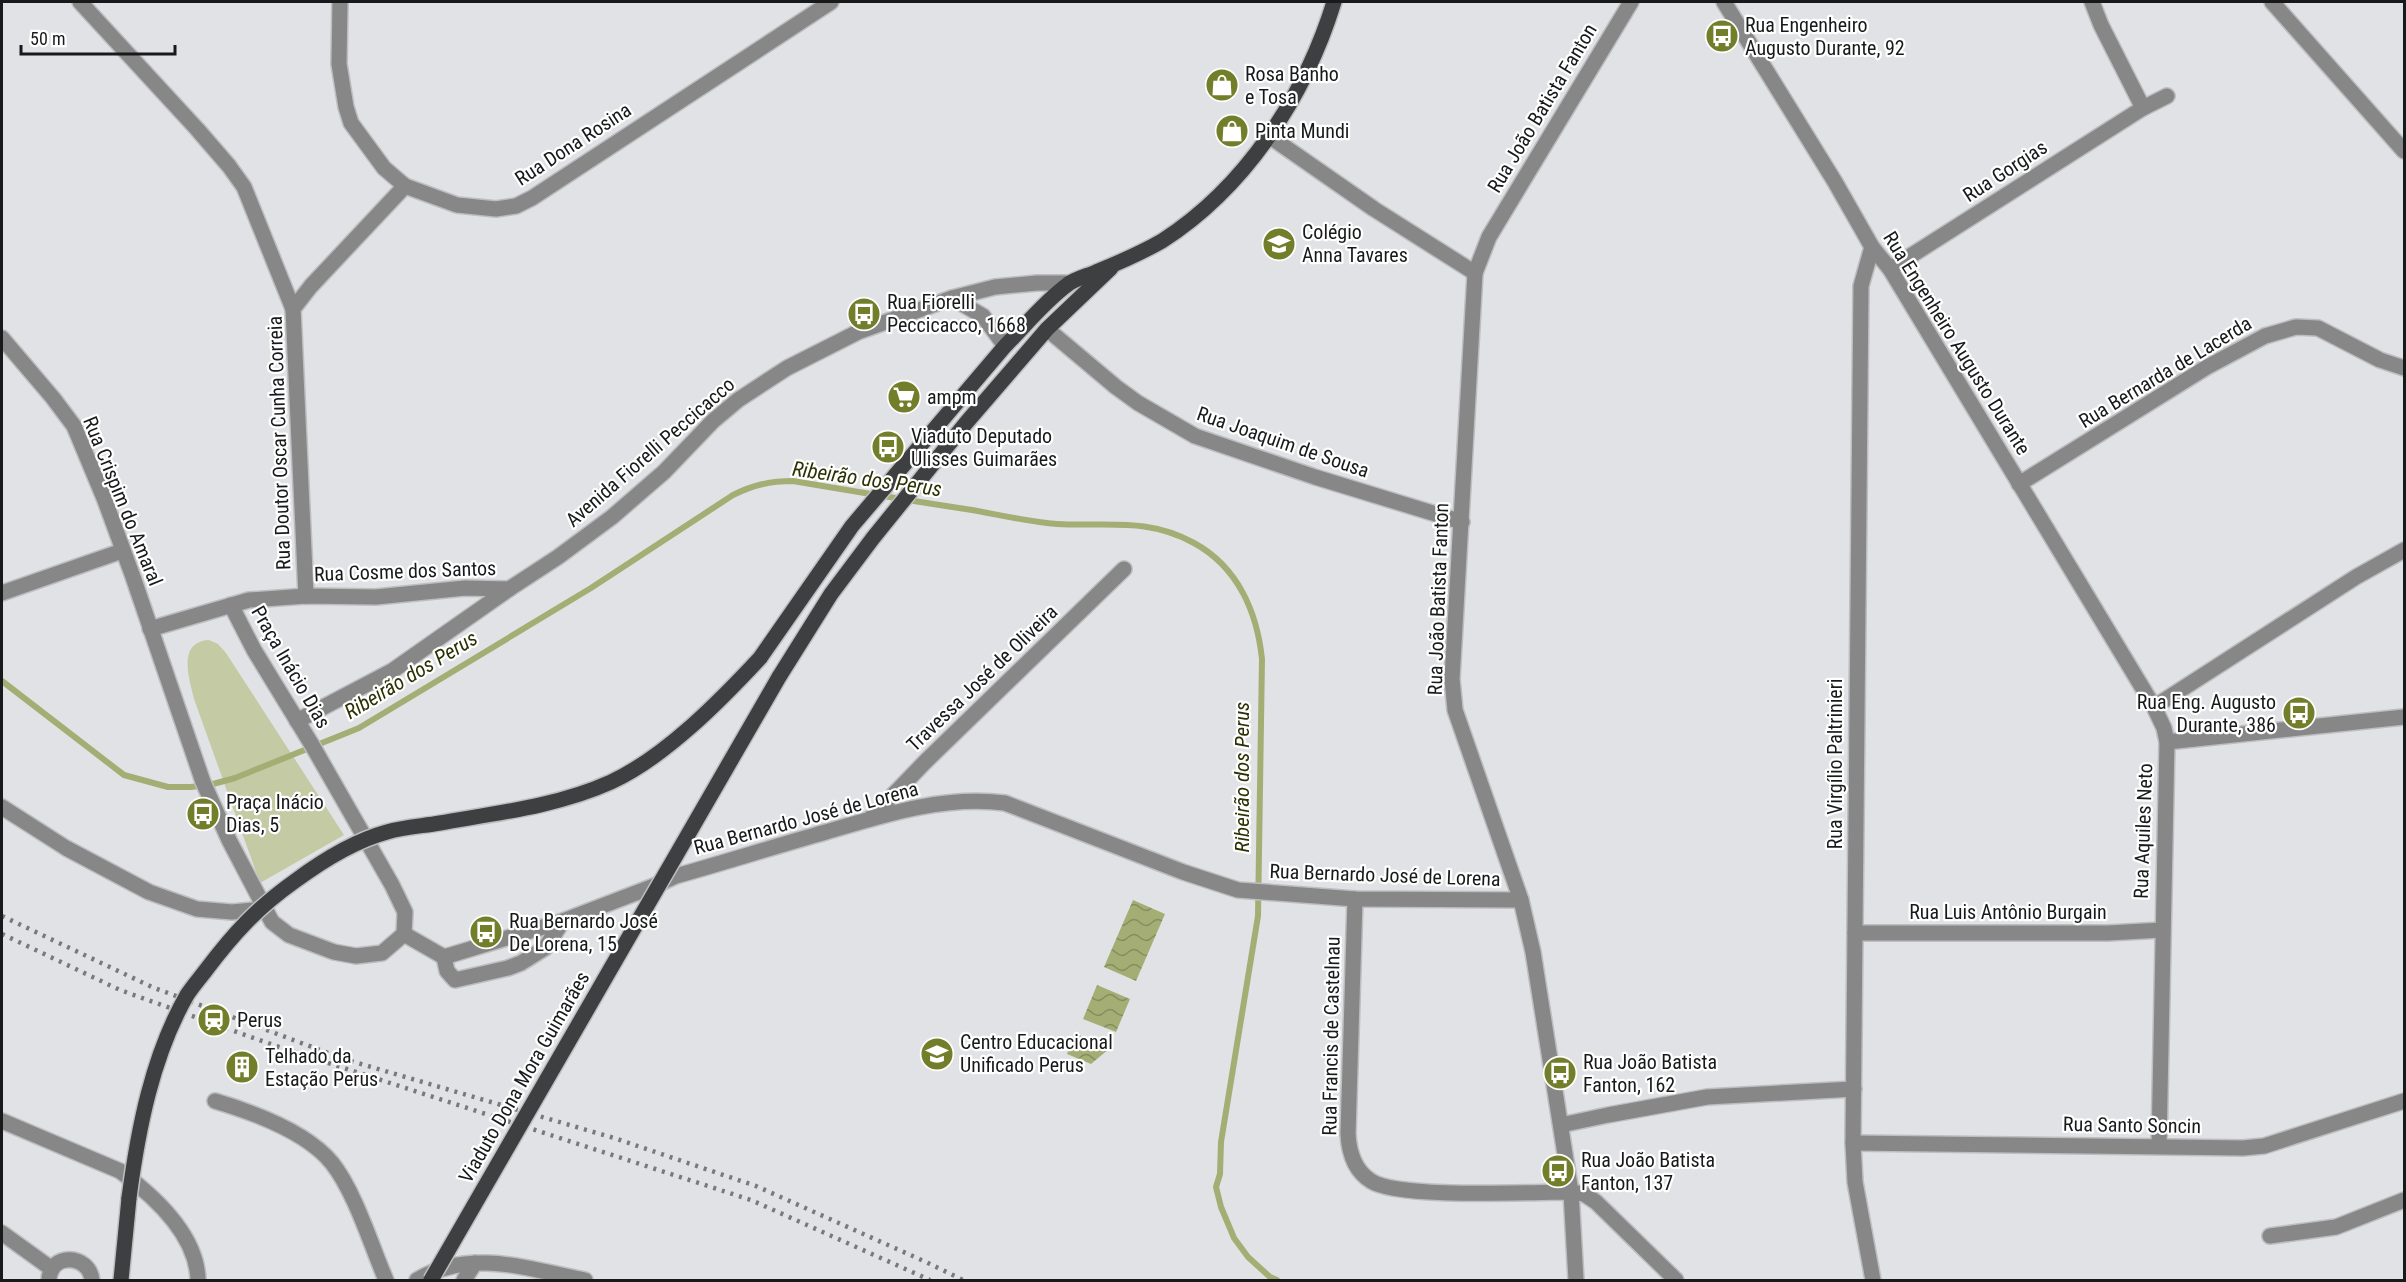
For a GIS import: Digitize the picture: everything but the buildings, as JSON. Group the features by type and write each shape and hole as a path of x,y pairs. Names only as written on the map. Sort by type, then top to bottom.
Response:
{"main road":[{"name":"Avenida Fiorelli Peccicacco","path":"120,1281 137,1139 160,1054 190,992 232,938 259,908 314,867 358,843 387,832 577,796 614,781 664,749 725,695 760,657 831,554 897,471 1005,346 1068,283 1116,264 1161,241 1207,206 1245,169 1269,136 1312,61 1334,2"},
{"name":"Avenida Fiorelli Peccicacco","path":"892,514 1047,329 1116,264"},
{"name":"Viaduto Dona Mora Guimarães","path":"431,1281 779,677 831,594 892,514"}],"street":[{"path":"80,2 210,144 244,187 293,309"},
{"name":"Rua Dona Rosina","path":"340,2 339,64 346,107 351,123 379,162 405,186 457,205 496,209 516,206 542,191 831,2"},
{"name":"Rua João Batista Fanton","path":"1576,1281 1571,1192 1533,952 1521,900 1455,710 1452,679 1453,650 1475,273 1489,237 1631,2"},
{"name":"Rua Engenheiro Augusto Durante","path":"1724,2 1835,182 1872,247 1890,269 2154,707"},
{"path":"2092,2 2101,25 2143,108"},
{"path":"2272,2 2404,151"},
{"name":"Rua Gorgias","path":"1890,269 2143,108 2167,96"},
{"path":"1269,136 1374,209 1475,273"},
{"name":"Rua Doutor Oscar Cunha Correia","path":"306,596 293,309 311,286 405,186"},
{"name":"Rua Virgílio Paltrinieri","path":"1872,247 1863,276 1860,304 1853,1143 1855,1182 1873,1281"},
{"name":"Avenida Fiorelli Peccicacco","path":"299,724 392,671 508,589 558,557 612,517 664,472 713,421 738,400 787,368 858,332 952,297 995,287 1068,283"},
{"path":"952,297 983,315 1005,346"},
{"name":"Rua Bernarda de Lacerda","path":"2019,484 2207,367 2265,336 2296,327 2318,328 2380,360 2404,368"},
{"name":"Rua Joaquim de Sousa","path":"1047,329 1116,387 1155,414 1195,436 1315,477 1462,522"},
{"name":"Rua Crispim do Amaral","path":"2,338 74,426 104,498 150,629"},
{"path":"2154,707 2356,577 2404,550"},
{"path":"2,593 122,551"},
{"name":"Travessa José de Oliveira","path":"870,819 925,762 1124,569"},
{"name":"Rua Cosme dos Santos","path":"231,605 249,600 306,596 376,597 465,588 508,589"},
{"name":"Praça Inácio Dias","path":"150,629 231,605 254,650 323,765 405,912 404,934"},
{"path":"150,629 191,750 229,840 263,909 283,932 334,952 356,956 371,955 387,949 404,934 444,957 447,971 455,980 508,968 545,948 563,921"},
{"name":"Rua Aquiles Neto","path":"2154,707 2164,728 2167,742 2159,1146"},
{"path":"2167,742 2404,717"},
{"name":"Rua Bernardo José de Lorena","path":"444,957 563,921 660,882 870,819 938,804 981,800 1005,803 1183,872 1238,890 1353,898 1521,900"},
{"path":"2,807 66,848 149,892 196,909 232,912 263,909"},
{"name":"Rua Francis de Castelnau","path":"1353,898 1348,1134 1351,1155 1360,1172 1373,1183 1406,1190 1571,1192"},
{"name":"Rua Luis Antônio Burgain","path":"1855,933 2108,933 2162,930"},
{"path":"1561,1125 1608,1114 1707,1097 1854,1089"},
{"path":"214,1101 279,1125 308,1142 331,1162 345,1182 386,1281"},
{"name":"Rua Santo Soncin","path":"1853,1143 2264,1146 2404,1101"},
{"path":"2,1121 120,1171 132,1180 153,1199 182,1232 192,1253 198,1281"},
{"path":"1571,1192 1584,1194 1596,1202 1676,1281"},
{"path":"2270,1236 2336,1227 2404,1200"},
{"path":"2,1233 50,1275 64,1260 79,1261 90,1271 92,1281"},
{"path":"464,1281 475,1263"},
{"path":"417,1281 442,1269 475,1263 502,1263 585,1281"}],"shaded area":[{"path":"209,640 218,644 226,653 344,835 260,883 194,699 188,672 189,654 192,647 199,642"}],"water":[{"path":"1133,900 1165,914 1136,981 1104,967"},
{"path":"1097,985 1130,999 1116,1032 1083,1019"},
{"path":"1075,1033 1109,1049 1091,1064 1067,1054"}],"waterway":[{"name":"Ribeirão dos Perus","path":"2,681 124,775 168,787 191,787 235,778 359,728 591,588 733,495 762,484 793,481 1036,522 1143,526 1177,535 1209,553 1234,578 1250,608 1262,659 1258,916 1221,1142 1220,1174 1216,1187 1221,1207 1234,1238 1248,1257 1270,1277 1277,1280"}],"railway":[{"path":"2,916 152,987 344,1059 614,1138 756,1186 963,1280"},
{"path":"2,934 120,990 276,1046 751,1200 930,1280"}],"place":[{"name":"Rua Engenheiro Augusto Durante, 92","path":"1722,36"},
{"name":"Rosa Banho e Tosa","path":"1222,85"},
{"name":"Pinta Mundi","path":"1232,131"},
{"name":"Colégio Anna Tavares","path":"1279,244"},
{"name":"Rua Fiorelli Peccicacco, 1668","path":"864,314"},
{"name":"ampm","path":"904,397"},
{"name":"Viaduto Deputado Ulisses Guimarães","path":"888,447"},
{"name":"Rua Eng. Augusto Durante, 386","path":"2299,713"},
{"name":"Praça Inácio Dias, 5","path":"203,814"},
{"name":"Rua Bernardo José De Lorena, 15","path":"486,932"},
{"name":"Perus","path":"214,1020"},
{"name":"Centro Educacional Unificado Perus","path":"937,1054"},
{"name":"Telhado da Estação Perus","path":"242,1067"},
{"name":"Rua João Batista Fanton, 162","path":"1560,1073"},
{"name":"Rua João Batista Fanton, 137","path":"1558,1171"}]}
